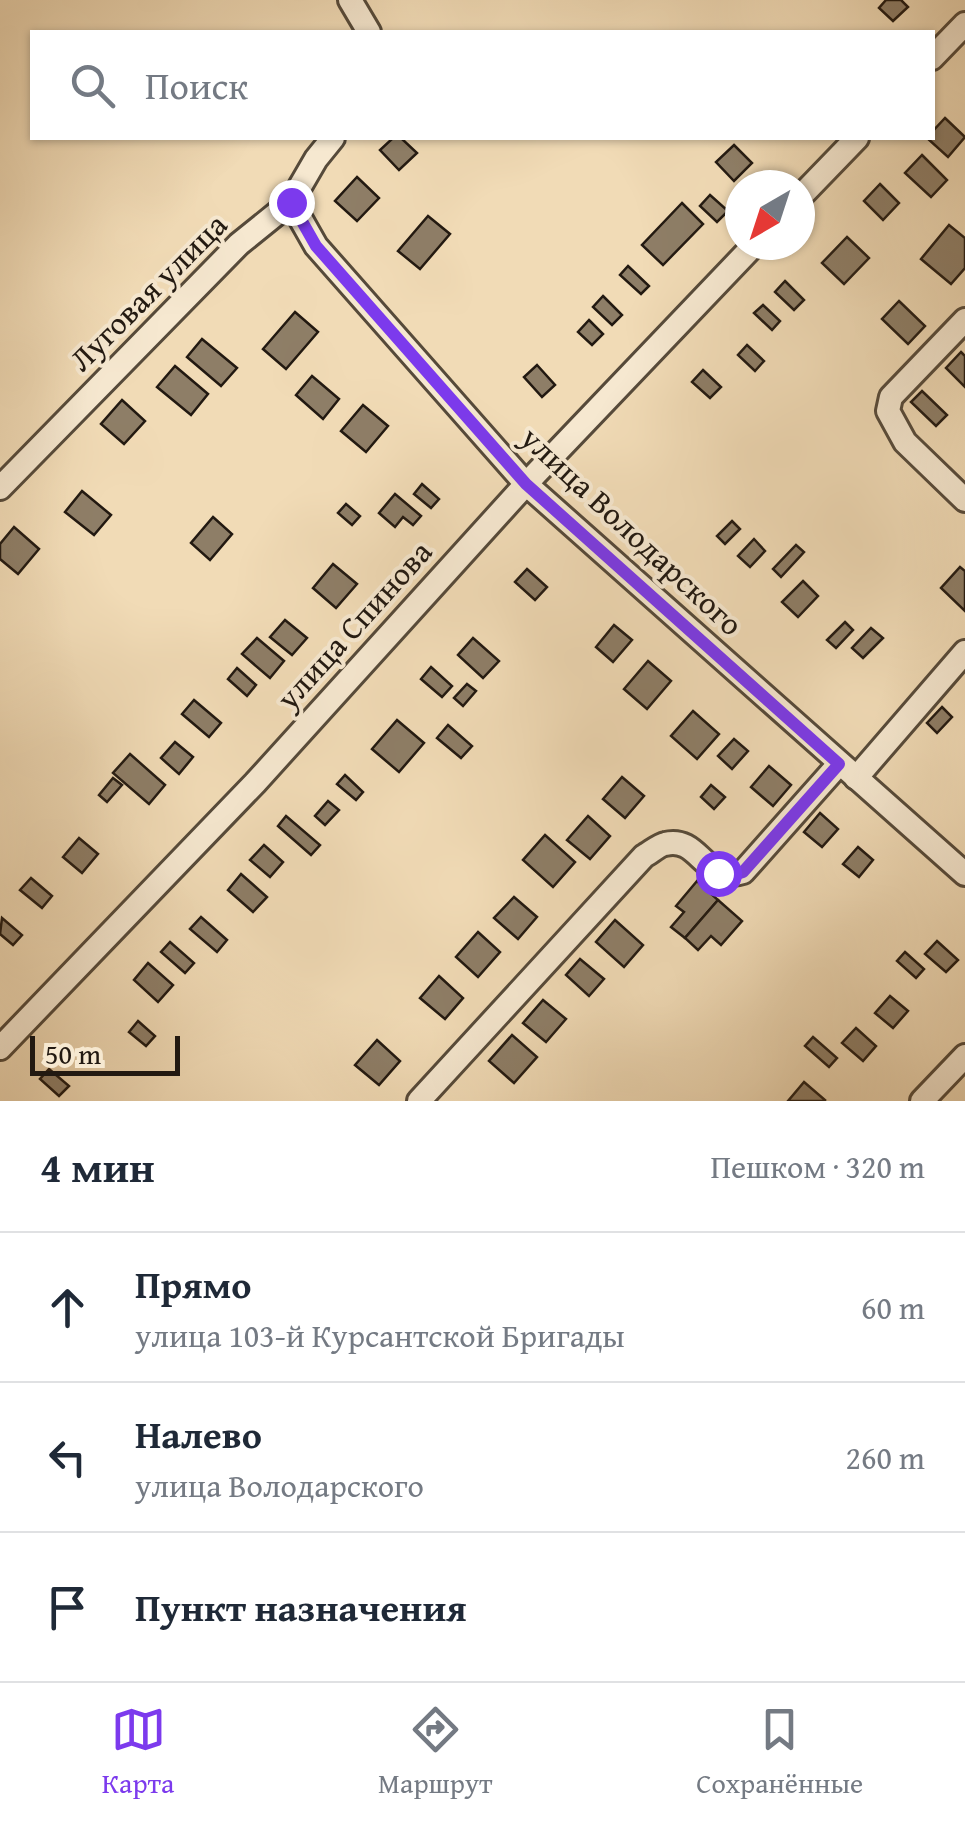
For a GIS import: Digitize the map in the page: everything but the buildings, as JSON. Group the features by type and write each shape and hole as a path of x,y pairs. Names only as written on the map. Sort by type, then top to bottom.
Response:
{"street":[{"path":"350,0 367,30"},
{"path":"935,55 965,24"},
{"name":"Луговая улица","path":"0,488 239,244 291,202 316,159 332,140"},
{"path":"815,181 855,140"},
{"name":"улица Володарского","path":"291,202 316,246 526,484 965,874"},
{"name":"улица Спинова","path":"0,1048 254,784 526,484 740,260"},
{"path":"965,320 891,397 888,411 905,442 965,500"},
{"path":"419,1101 644,856 665,844 686,845 718,873 730,876 743,872 965,652"},
{"path":"922,1101 965,1056"}],"route":[{"path":"291,202 316,246 526,484 839,764 743,872 730,876 718,873"}]}
